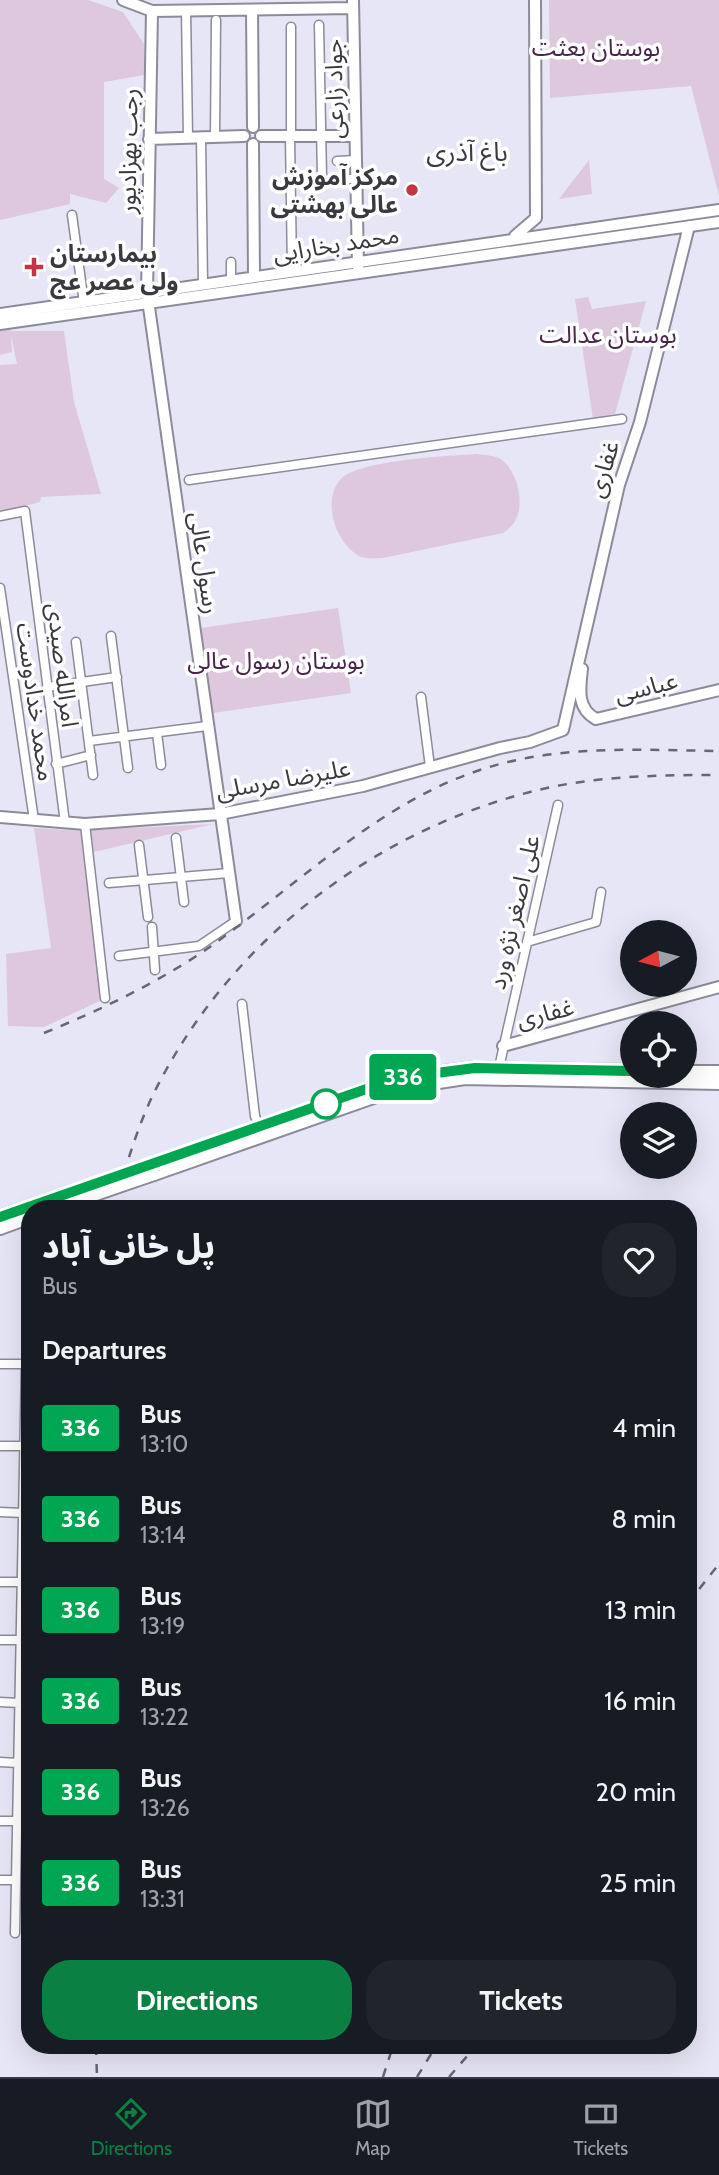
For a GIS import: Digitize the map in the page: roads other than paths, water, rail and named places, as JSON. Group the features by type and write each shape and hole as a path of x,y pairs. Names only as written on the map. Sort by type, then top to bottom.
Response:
{"main road":[{"path":"74,1200 258,1128 398,1078 475,1068 497,1073 719,1083"},
{"path":"156,1168 399,1088 497,1073 620,1071"},
{"path":"697,1072 719,1072"},
{"path":"58,1200 115,1183"},
{"path":"0,1217 21,1211"},
{"path":"0,1228 21,1220"}],"street":[{"path":"124,0 152,11 180,7 252,10 266,5 354,4"},
{"path":"510,239 536,218 535,0"},
{"name":"جواد زارعی","path":"354,4 358,268"},
{"path":"180,7 188,138"},
{"path":"252,10 254,277"},
{"name":"رجب بهزادپور","path":"148,299 152,11"},
{"path":"215,137 216,20"},
{"path":"319,25 322,177"},
{"path":"292,27 292,271"},
{"path":"149,139 244,136 248,143 255,136 355,136"},
{"path":"201,137 203,284"},
{"path":"337,160 356,160"},
{"path":"334,179 356,178"},
{"name":"محمد بخارایی","path":"0,314 59,311 84,303 148,299 203,284 292,271 358,268 510,239 719,210"},
{"path":"72,215 84,303"},
{"path":"676,215 690,226"},
{"name":"محمد بخارایی","path":"0,324 59,311 358,268 719,222"},
{"name":"غفاری","path":"565,727 619,485 640,422 690,226"},
{"path":"231,262 231,280"},
{"name":"رسول عالی","path":"148,299 236,921"},
{"path":"189,480 622,419"},
{"name":"امرالله صیدی","path":"0,516 25,511 65,823"},
{"name":"محمد خدادوست","path":"0,588 34,820"},
{"name":"عباسی","path":"586,628 580,696 583,707 592,717 602,719 719,691"},
{"path":"111,636 128,768"},
{"path":"76,642 93,775"},
{"path":"47,687 117,677"},
{"path":"421,697 430,767"},
{"path":"89,741 207,726"},
{"name":"علیرضا مرسلی","path":"0,814 85,824 220,814 363,786 530,742 559,733 565,727"},
{"path":"157,733 161,765"},
{"path":"56,764 91,755"},
{"name":"علی اصغر نژه ورد","path":"497,1073 558,804"},
{"path":"85,824 105,998"},
{"path":"176,838 184,902"},
{"path":"139,845 148,917"},
{"path":"109,883 229,873"},
{"path":"527,942 596,922 601,892"},
{"path":"119,956 199,946 236,921"},
{"path":"152,927 155,970"},
{"name":"غفاری","path":"503,1046 719,987"},
{"path":"242,1004 258,1128"},
{"path":"0,1364 21,1364"},
{"path":"0,1446 21,1447"},
{"path":"0,1512 21,1513"},
{"path":"0,1582 21,1582 15,1933"},
{"path":"0,1640 20,1640"},
{"path":"0,1702 19,1703"},
{"path":"0,1762 18,1763"},
{"path":"0,1821 17,1821"},
{"path":"0,1880 16,1880"}],"railway":[{"path":"44,1033 126,996 185,963 369,827 439,786 506,762 536,756 597,750 719,751"},
{"path":"117,1200 130,1153 151,1099 182,1044 218,993 260,946 307,904 358,868 412,836 470,811 530,792 600,780 719,775"},
{"path":"697,1592 719,1564"},
{"path":"96,2054 97,2077"},
{"path":"383,2077 390,2054"},
{"path":"417,2077 431,2054"},
{"path":"449,2077 469,2054"}],"place":[{"name":"مرکز آموزش عالی بهشتی","path":"412,190"},
{"name":"بیمارستان ولی عصر عج","path":"34,267"}],"district":[{"name":"باغ آذری","path":"467,152"}],"park label":[{"name":"بوستان بعثت","path":"596,47"},
{"name":"بوستان عدالت","path":"608,334"},
{"name":"بوستان رسول عالی","path":"276,660"}]}
